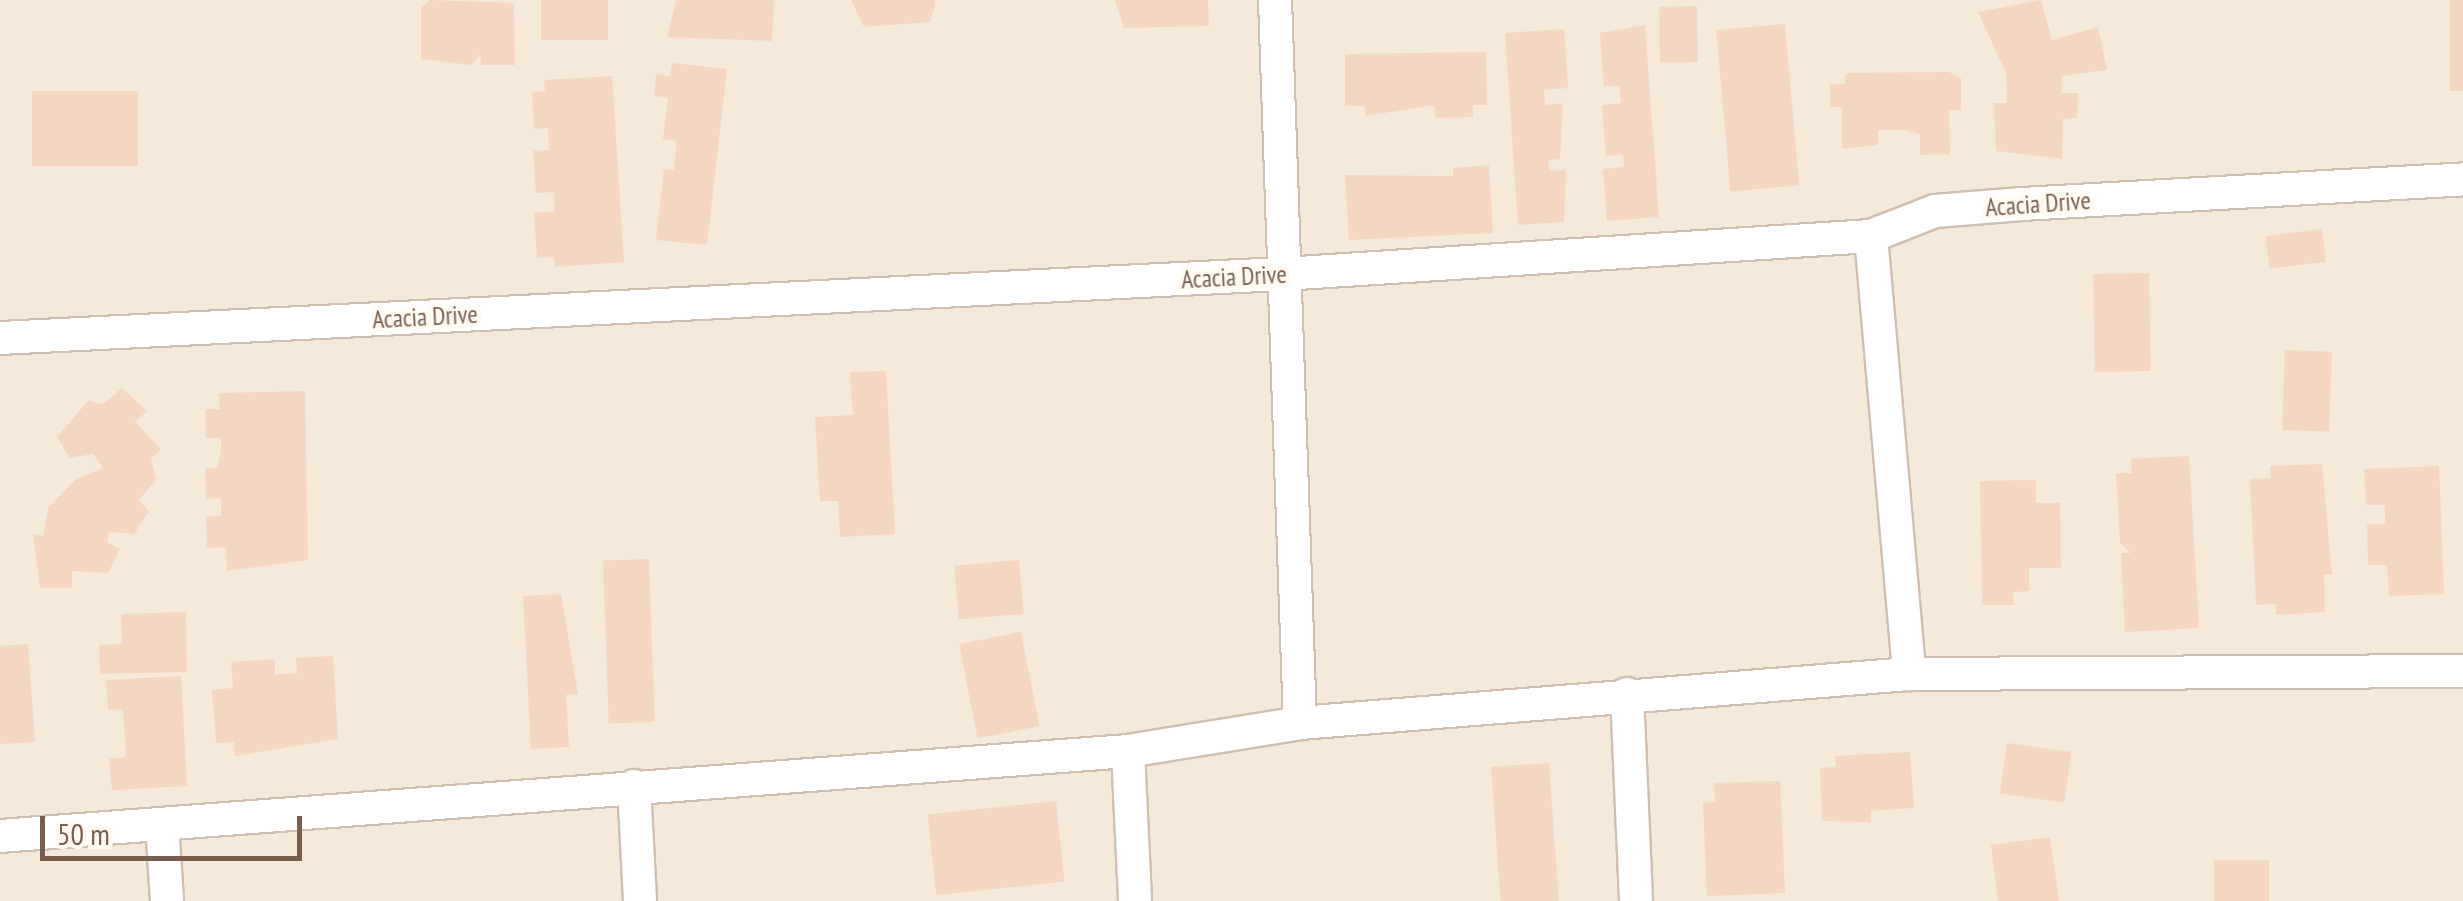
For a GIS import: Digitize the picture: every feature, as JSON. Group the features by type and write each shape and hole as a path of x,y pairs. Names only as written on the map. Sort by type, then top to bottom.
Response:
{"street":[{"path":"1275,0 1300,722"},
{"name":"Acacia Drive","path":"0,338 1283,274 1871,236 1935,211 2463,180"},
{"path":"1871,236 1909,674"},
{"path":"0,836 1128,751 1300,722 1909,674 2463,670"},
{"path":"1627,694 1636,901"},
{"path":"1128,751 1134,901"},
{"path":"634,786 640,901"},
{"path":"162,825 166,901"}],"shaded area":[{"path":"0,0 2463,0 2463,901 0,901"}],"building":[{"path":"430,0 514,3 515,65 481,65 480,54 472,65 421,59 421,8"},
{"path":"541,0 608,0 608,40 541,40"},
{"path":"676,0 774,0 772,41 667,37"},
{"path":"851,0 935,0 935,6 930,22 864,27"},
{"path":"1115,0 1208,0 1209,26 1124,28"},
{"path":"2041,0 2052,40 2098,27 2107,70 2062,76 2061,93 2078,93 2077,118 2063,119 2062,159 1996,151 1994,103 2007,103 2006,73 1978,12"},
{"path":"2450,0 2463,0 2463,91 2450,91"},
{"path":"1697,6 1698,62 1660,63 1659,7"},
{"path":"1785,24 1799,185 1730,191 1716,30"},
{"path":"1645,25 1659,217 1607,221 1603,169 1624,167 1623,154 1606,156 1602,105 1621,103 1619,85 1604,87 1600,33"},
{"path":"1564,29 1568,88 1544,90 1545,105 1563,103 1560,159 1548,160 1549,171 1566,170 1564,222 1518,225 1505,33"},
{"path":"1486,52 1487,105 1473,105 1473,117 1435,118 1435,105 1365,116 1365,106 1345,106 1345,54"},
{"path":"672,63 727,69 707,245 656,240 664,169 674,170 677,141 663,139 668,98 654,96 656,74 670,76"},
{"path":"1949,72 1961,78 1961,110 1949,110 1950,154 1920,155 1920,134 1904,130 1878,130 1878,145 1842,149 1842,107 1830,107 1830,84 1845,84 1845,73"},
{"path":"612,76 624,262 555,267 554,257 537,258 534,213 555,211 554,192 536,193 533,151 549,150 548,128 534,129 532,92 545,91 544,80"},
{"path":"32,91 138,91 138,166 32,166"},
{"path":"1489,165 1493,233 1349,240 1345,175 1453,176 1453,168"},
{"path":"2322,229 2326,262 2269,269 2265,236"},
{"path":"2149,273 2151,371 2095,372 2093,274"},
{"path":"2285,350 2332,352 2329,432 2282,430"},
{"path":"886,371 895,534 840,537 838,501 820,501 815,417 853,415 850,372"},
{"path":"122,388 147,411 135,422 161,449 151,459 156,480 139,500 149,511 134,534 109,532 107,542 120,549 108,573 72,571 72,588 40,588 33,534 43,536 48,508 76,479 103,468 93,454 70,458 57,437 88,401 103,404"},
{"path":"305,391 308,560 227,571 226,547 207,548 206,516 221,516 221,498 206,499 205,469 217,468 221,438 206,438 205,409 220,409 219,393"},
{"path":"2189,456 2199,628 2125,632 2121,553 2131,553 2120,543 2116,473 2132,473 2131,459"},
{"path":"2322,464 2332,575 2324,575 2325,612 2276,615 2276,604 2256,605 2250,479 2271,478 2270,466"},
{"path":"2439,466 2444,594 2389,596 2387,565 2368,565 2367,524 2385,524 2385,505 2366,505 2364,469"},
{"path":"2036,480 2036,503 2060,503 2061,568 2029,568 2029,591 2013,592 2014,605 1982,605 1980,481"},
{"path":"649,559 655,722 609,724 603,561"},
{"path":"1019,560 1024,614 959,619 954,566"},
{"path":"561,594 578,694 566,695 569,747 531,749 523,596"},
{"path":"186,612 187,672 100,674 99,645 122,644 121,614"},
{"path":"1021,632 1039,726 977,738 959,644"},
{"path":"28,644 35,742 0,744 0,646"},
{"path":"333,656 338,739 235,756 234,742 216,743 212,690 233,688 231,662 275,659 275,675 297,673 296,658"},
{"path":"181,676 187,786 112,790 109,759 126,757 123,709 108,710 106,680"},
{"path":"2007,743 2071,752 2064,803 2000,794"},
{"path":"1910,752 1914,808 1871,811 1871,822 1822,821 1820,768 1836,767 1835,756"},
{"path":"1549,763 1559,901 1501,901 1491,767"},
{"path":"1780,781 1785,893 1707,896 1703,803 1715,802 1714,783"},
{"path":"1056,801 1064,882 936,895 928,814"},
{"path":"2050,837 2059,901 1998,901 1991,845"},
{"path":"2214,860 2269,860 2269,901 2214,901"}]}
